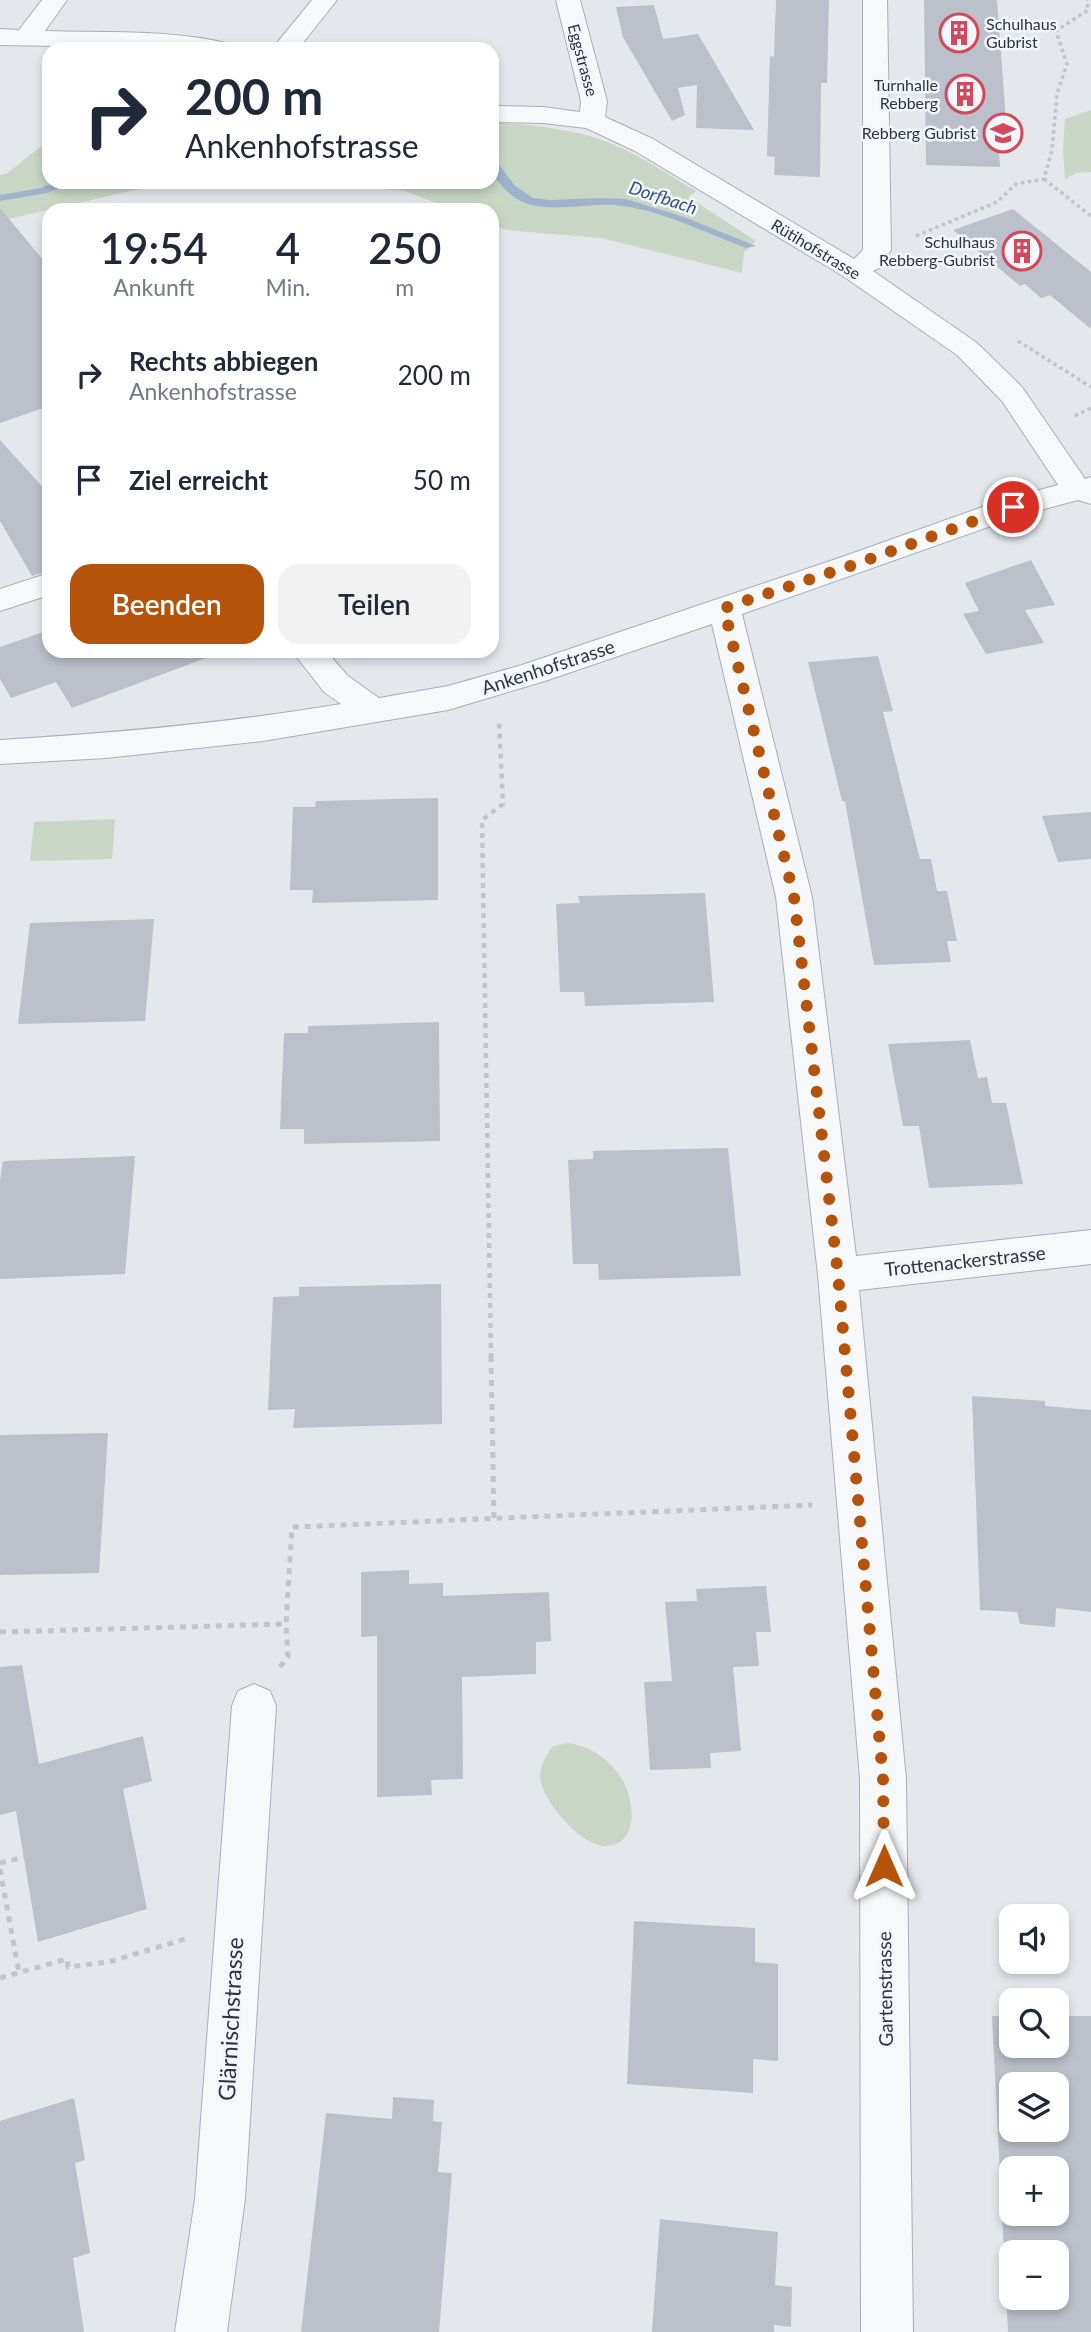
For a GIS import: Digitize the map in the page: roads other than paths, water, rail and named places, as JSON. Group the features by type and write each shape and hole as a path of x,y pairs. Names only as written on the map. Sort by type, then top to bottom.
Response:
{"street":[{"path":"27,37 55,0"},
{"path":"291,42 325,0"},
{"name":"Eggstrasse","path":"568,0 594,101 593,121"},
{"path":"853,270 869,262 877,250 875,0"},
{"path":"0,37 152,42"},
{"name":"Rütihofstrasse","path":"499,114 542,115 593,121 644,145 853,270 967,349 1012,394 1086,490"},
{"name":"Ankenhofstrasse","path":"0,752 106,746 263,729 448,698 853,565 1013,507 1086,490"},
{"path":"0,600 42,586"},
{"name":"Gartenstrasse","path":"724,608 794,897 838,1275 883,1779 887,2332"},
{"path":"314,658 336,684 373,710"},
{"name":"Trottenackerstrasse","path":"838,1275 1091,1247"},
{"name":"Glärnischstrasse","path":"201,2332 220,2199 254,1706"}],"waterway":[{"name":"Dorfbach","path":"499,172 514,192 530,201 550,204 601,201 626,203 661,212 750,246"},
{"name":"Dorfbach","path":"0,198 48,189"}],"place":[{"name":"Schulhaus Gubrist","path":"959,33"},
{"name":"Turnhalle Rebberg","path":"965,94"},
{"name":"Rebberg Gubrist","path":"1003,133"},
{"name":"Schulhaus Rebberg-Gubrist","path":"1022,251"}]}
